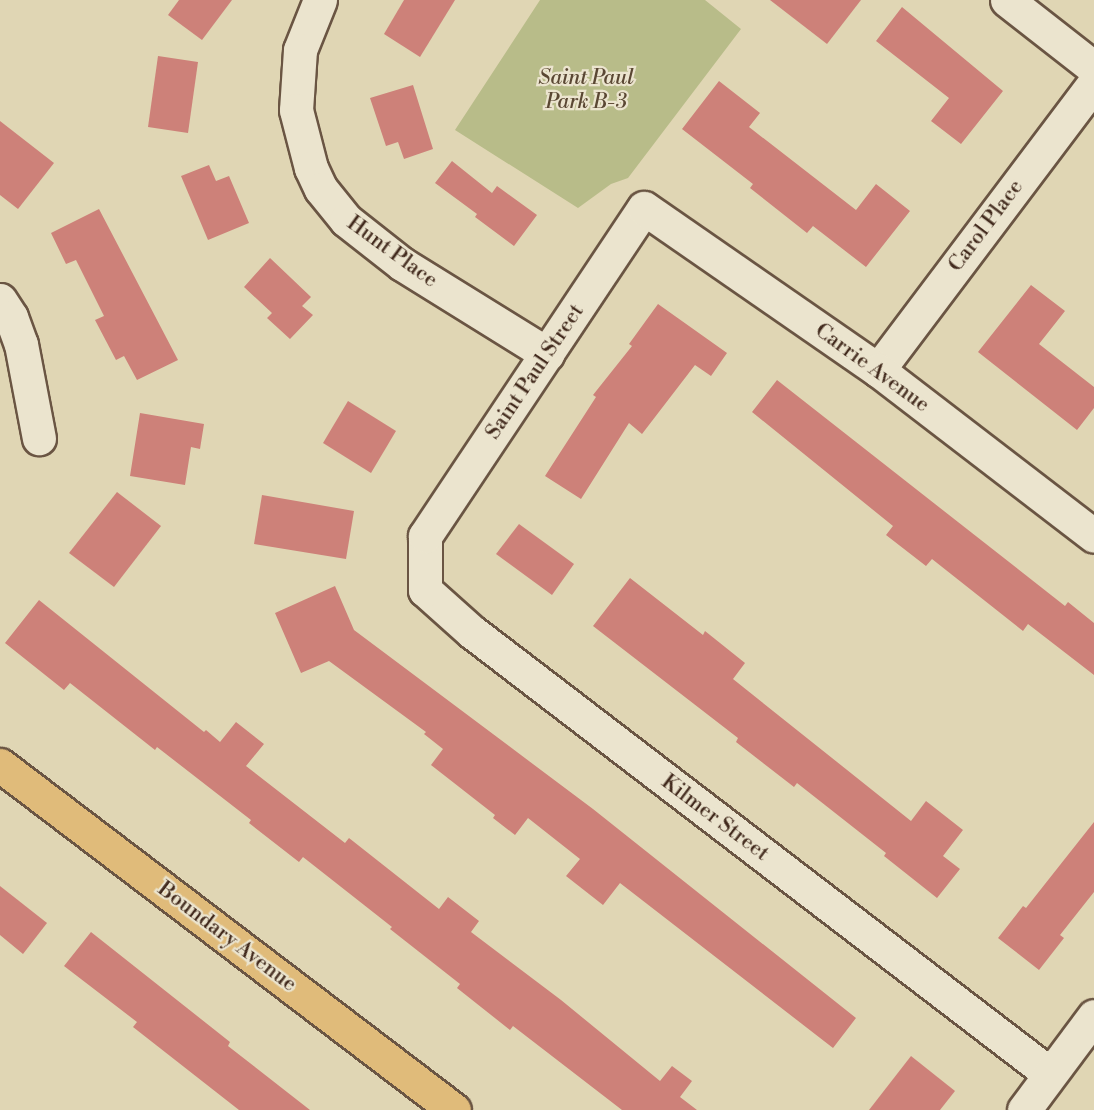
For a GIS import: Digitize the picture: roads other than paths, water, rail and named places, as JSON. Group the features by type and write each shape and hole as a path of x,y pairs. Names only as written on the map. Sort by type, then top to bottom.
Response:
{"main road":[{"name":"Boundary Avenue","path":"0,765 454,1110"}],"street":[{"name":"Hunt Place","path":"320,0 300,51 296,110 311,168 321,189 346,220 402,264 547,354"},
{"path":"1007,0 1094,68"},
{"name":"Carol Place","path":"878,370 1094,83"},
{"name":"Saint Paul Street","path":"426,536 644,208"},
{"name":"Carrie Avenue","path":"644,208 878,370 1094,536"},
{"path":"0,300 11,317 21,344 39,438"},
{"name":"Kilmer Street","path":"426,536 425,590 472,632 1050,1074"},
{"path":"1024,1110 1094,1016"}],"park label":[{"name":"Saint Paul Park B-3","path":"586,90"}]}
